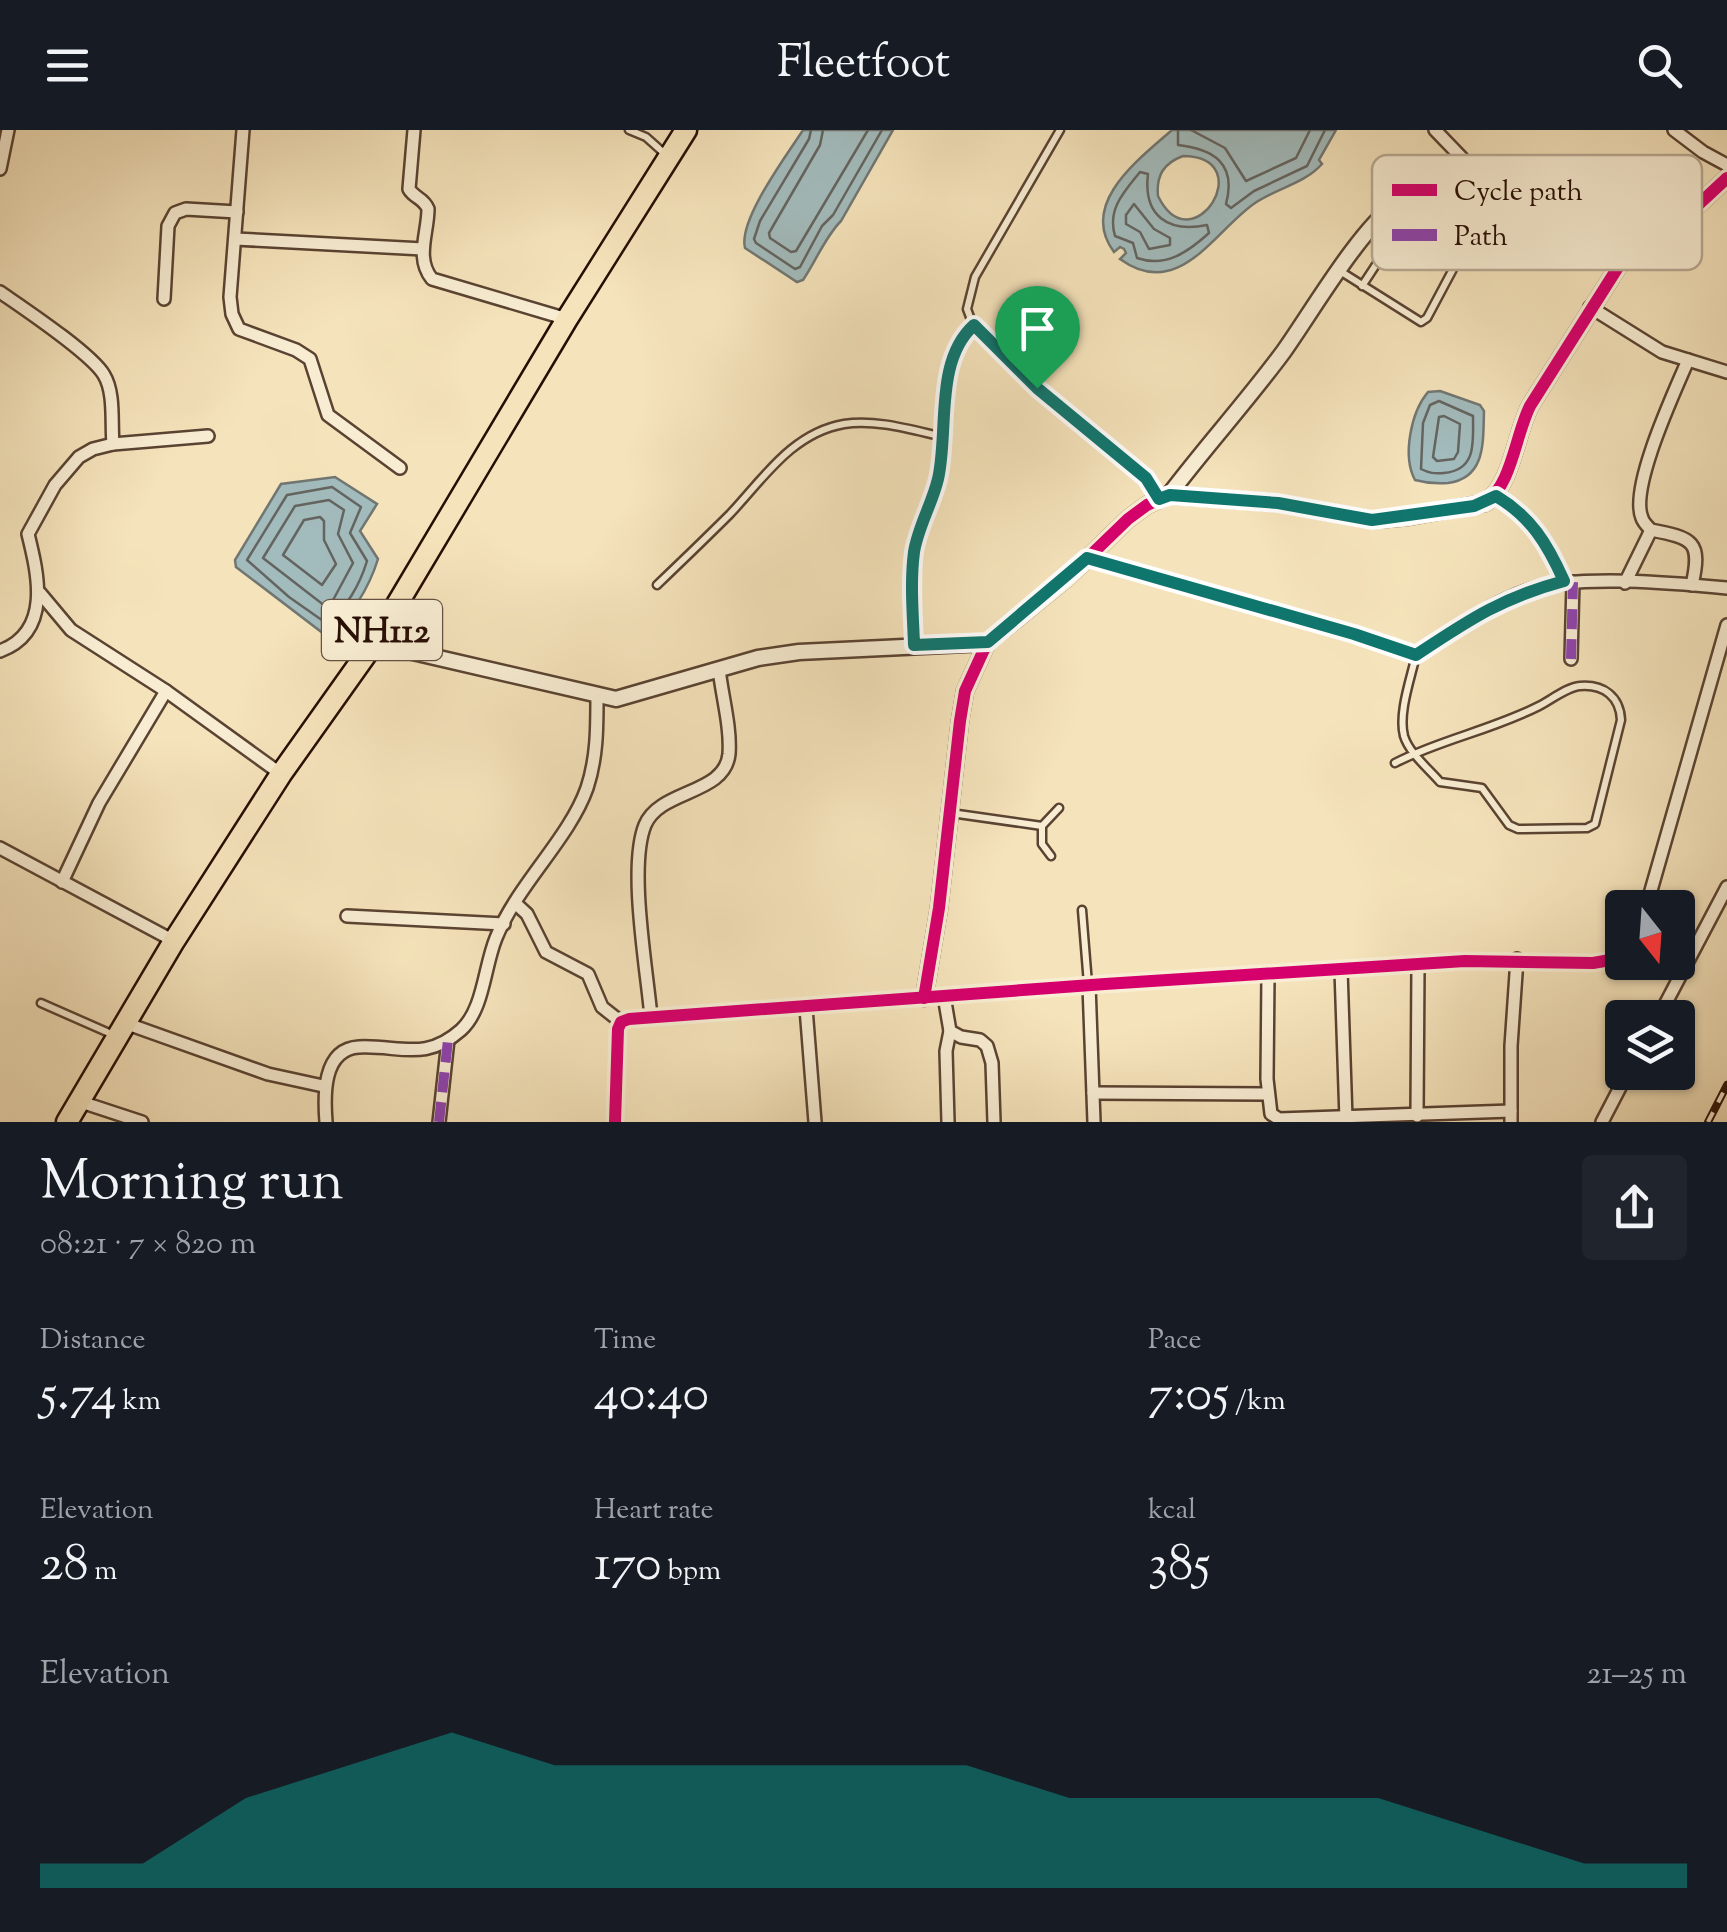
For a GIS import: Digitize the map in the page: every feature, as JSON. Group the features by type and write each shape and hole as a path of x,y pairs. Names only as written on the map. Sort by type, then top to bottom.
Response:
{"highway":[{"name":"NH112","path":"66,1122 174,941 281,774 374,643 686,130"}],"street":[{"path":"0,170 8,130"},
{"path":"243,130 230,297 232,314 239,329 310,359 328,415 400,468"},
{"path":"414,130 408,176 412,195 426,202 428,209 423,264 432,279 568,319"},
{"path":"1435,130 1459,155"},
{"path":"1674,130 1727,165"},
{"path":"1702,201 1727,178"},
{"path":"164,299 168,226 175,212 196,208 237,212"},
{"path":"924,998 965,691 988,642 1128,519 1164,497 1270,370 1372,229"},
{"path":"235,239 423,249"},
{"path":"1164,497 1278,503 1372,520 1474,506 1496,496 1530,406 1613,270"},
{"path":"0,292 90,359 104,375 110,391 112,444"},
{"path":"1590,307 1662,352 1727,372"},
{"path":"1688,360 1654,443 1640,512 1652,530 1688,538 1693,544 1696,554 1692,585"},
{"path":"0,650 26,630 34,617 40,593 28,534 55,486 79,457 112,444 208,436"},
{"path":"1496,496 1531,521 1569,581 1571,659"},
{"path":"1625,583 1652,530"},
{"path":"1087,558 1416,655 1472,616 1528,591 1569,581 1727,588"},
{"path":"40,593 71,630 166,691 281,774"},
{"path":"1651,890 1727,625"},
{"path":"374,643 597,697 635,696 758,658 799,652 988,642"},
{"path":"651,1017 638,859 643,828 664,802 702,786 725,767 728,736 719,669"},
{"path":"62,882 99,803 166,691"},
{"path":"326,1122 324,1086 335,1063 352,1049 429,1049 465,1027 473,1013 496,937 581,803 597,744 597,697"},
{"path":"0,848 174,941"},
{"path":"1668,1000 1727,888"},
{"path":"515,903 527,914 546,952 588,974 602,1006 621,1022 1418,964 1605,961"},
{"path":"347,916 504,924"},
{"path":"1268,975 1267,1094 1271,1114 1279,1119 1511,1117 1517,960"},
{"path":"1409,1118 1418,964"},
{"path":"1341,970 1346,1118"},
{"path":"1088,986 1094,1122"},
{"path":"944,996 950,1031 946,1051 948,1122"},
{"path":"806,1008 815,1122"},
{"path":"615,1122 621,1022"},
{"path":"121,1030 324,1086"},
{"path":"950,1031 980,1040 986,1046 992,1062 994,1122"},
{"path":"439,1122 448,1040"},
{"path":"1602,1122 1619,1090"},
{"path":"1093,1092 1267,1094"},
{"path":"78,1101 142,1122"}],"lane":[{"path":"629,130 646,137 668,158"},
{"path":"1060,130 975,277 967,309 974,325 1037,388 1164,497"},
{"path":"1362,286 1372,270"},
{"path":"1340,271 1422,322 1453,270"},
{"path":"914,645 917,538 937,484 954,353 974,325"},
{"path":"658,585 764,474 800,442 824,429 868,423 944,438"},
{"path":"1395,763 1414,752 1497,725 1578,686 1604,690 1614,696 1621,708 1621,720 1595,824 1587,828 1518,829 1509,825 1482,788 1440,782 1414,752 1404,736 1404,712 1416,655"},
{"path":"1051,856 1042,844 1042,826 1058,808"},
{"path":"950,812 1042,826"},
{"path":"1082,910 1088,986"},
{"path":"41,1003 121,1030"}],"water":[{"path":"803,130 893,130 841,221 803,280 797,282 745,248 745,236 765,188"},
{"path":"1172,130 1336,130 1319,160 1322,164 1315,171 1255,203 1195,257 1178,267 1160,272 1141,270 1120,259 1126,253 1124,249 1120,247 1114,252 1105,234 1103,217 1117,184","holes":["1183,156 1206,161 1217,173 1218,188 1212,203 1201,214 1187,219 1172,214 1158,196 1163,171"]},
{"path":"1440,391 1480,405 1484,411 1480,457 1470,474 1460,480 1427,483 1415,480 1409,447 1422,401 1428,392"},
{"path":"335,477 377,504 360,531 378,559 358,602 328,637 236,567 235,560 281,484"}],"railway":[{"path":"1708,1122 1727,1085"}],"marked path":[{"path":"1571,659 1573,582"},
{"path":"439,1122 448,1040"}],"cycle path":[{"path":"1702,201 1727,178"},
{"path":"924,998 965,691 987,643 1067,578 1128,519 1169,495 1278,503 1372,520 1485,503 1507,472 1530,406 1616,270"},
{"path":"615,1122 618,1029 621,1022 629,1019 1465,961 1605,961"}],"route":[{"path":"974,325 1037,388 1146,478 1159,499 1170,495 1246,500 1388,520 1474,506 1496,496 1531,521 1564,581 1528,591 1472,616 1416,655 1087,558 988,642 914,645 914,556 937,484 949,375 954,353 965,333 974,325"}]}
